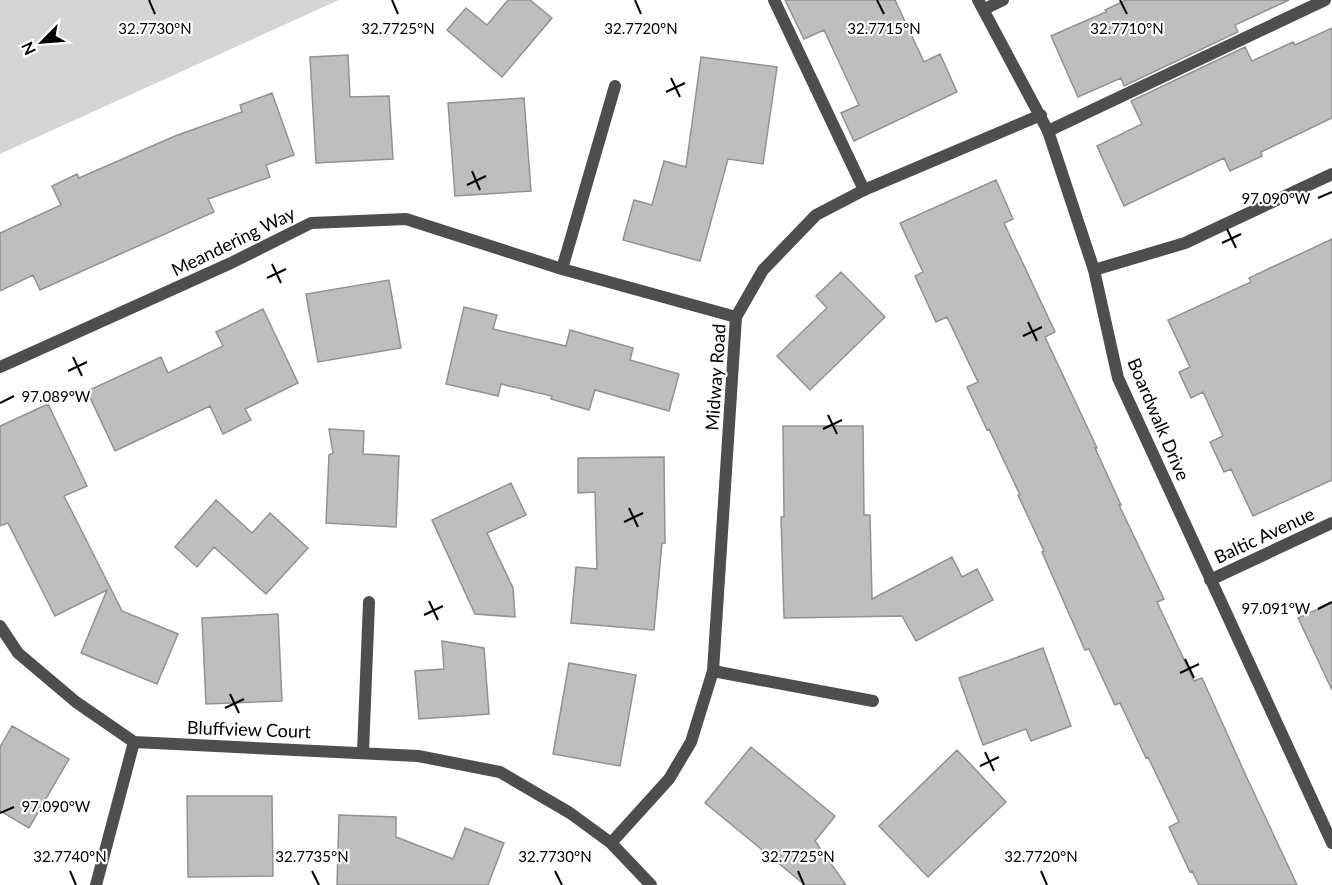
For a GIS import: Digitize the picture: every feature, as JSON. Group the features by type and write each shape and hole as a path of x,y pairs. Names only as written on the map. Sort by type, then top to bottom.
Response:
{"street":[{"path":"774,0 864,190"},
{"path":"981,4 1003,0"},
{"path":"1048,131 1325,0"},
{"name":"Boardwalk Drive","path":"981,4 1048,131 1094,270 1118,378 1332,843"},
{"path":"562,269 615,86"},
{"name":"Midway Road","path":"611,843 669,779 691,742 712,671 736,317 763,270 816,214 864,190 1041,115"},
{"path":"1094,270 1185,243 1332,174"},
{"name":"Meandering Way","path":"0,367 231,263 311,223 406,219 562,269 736,317"},
{"name":"Baltic Avenue","path":"1210,580 1332,523"},
{"path":"363,752 369,602"},
{"path":"0,626 18,653 76,702 134,742 96,885"},
{"path":"712,671 873,701"},
{"name":"Bluffview Court","path":"134,742 418,756 500,772 570,813 611,843 651,885"}],"shaded area":[{"path":"0,0 339,0 0,154"}],"building":[{"path":"508,0 530,0 552,18 502,77 447,30 466,8 487,25"},
{"path":"785,0 895,0 924,62 940,54 957,92 854,141 841,113 859,105 824,30 804,39"},
{"path":"1126,0 1289,0 1235,25 1238,32 1124,86 1121,78 1078,97 1051,36 1106,12 1105,10"},
{"path":"1332,28 1332,118 1261,152 1262,156 1230,171 1224,158 1124,206 1097,146 1142,124 1131,101 1245,47 1252,61 1293,42 1295,45"},
{"path":"348,55 350,97 389,96 393,159 316,163 310,57"},
{"path":"701,57 777,67 763,164 728,159 700,261 623,240 634,200 652,205 664,161 686,167"},
{"path":"272,93 294,155 266,165 270,177 208,199 214,212 40,290 33,275 0,291 0,233 61,205 52,186 77,174 79,178 175,136 242,112 240,105"},
{"path":"524,98 531,191 455,196 448,103"},
{"path":"996,180 1013,219 1004,223 1055,332 1045,337 1097,448 1095,448 1121,505 1119,505 1164,599 1157,602 1194,681 1202,678 1297,885 1199,885 1192,871 1190,872 1169,827 1179,822 1120,703 1115,705 1089,649 1085,650 1018,495 1020,495 967,387 978,382 947,317 936,322 915,276 923,272 900,223"},
{"path":"1332,239 1332,480 1253,516 1231,469 1224,472 1210,442 1223,436 1203,392 1191,398 1179,372 1190,367 1168,320 1251,282 1249,278"},
{"path":"841,272 885,317 810,390 777,356 827,308 816,296"},
{"path":"389,280 401,348 318,362 306,294"},
{"path":"464,307 497,315 493,329 566,346 570,330 633,348 630,360 679,374 669,411 595,390 589,410 551,399 552,396 501,384 498,396 446,384"},
{"path":"263,309 298,383 245,409 251,420 223,434 210,406 115,451 87,391 161,357 168,373 223,346 216,332"},
{"path":"48,404 87,486 64,496 122,611 178,634 157,684 81,653 107,590 55,616 8,523 0,526 0,426"},
{"path":"783,426 863,426 864,515 870,515 872,599 952,557 962,577 977,569 993,600 916,641 902,616 784,618 781,517 784,517"},
{"path":"329,429 364,431 363,454 399,456 396,527 326,523 329,455 333,453"},
{"path":"664,457 665,543 662,543 654,630 571,623 576,567 597,569 595,492 578,493 578,458"},
{"path":"511,483 526,515 487,533 513,588 515,617 475,614 432,520"},
{"path":"216,500 252,533 270,513 308,548 266,594 214,547 197,567 175,547"},
{"path":"1332,603 1332,690 1298,618"},
{"path":"278,614 282,701 206,704 202,618"},
{"path":"442,641 484,648 489,714 419,719 415,671 444,669"},
{"path":"1043,648 1071,726 1031,741 1026,729 983,745 959,678"},
{"path":"569,663 636,675 620,766 553,754"},
{"path":"12,726 69,759 29,828 0,811 0,747"},
{"path":"751,747 835,816 815,841 846,885 805,885 705,803"},
{"path":"957,750 1006,802 928,877 879,826"},
{"path":"187,796 272,796 273,876 188,877"},
{"path":"339,815 396,817 396,837 453,859 465,828 504,843 488,885 337,885"}]}
